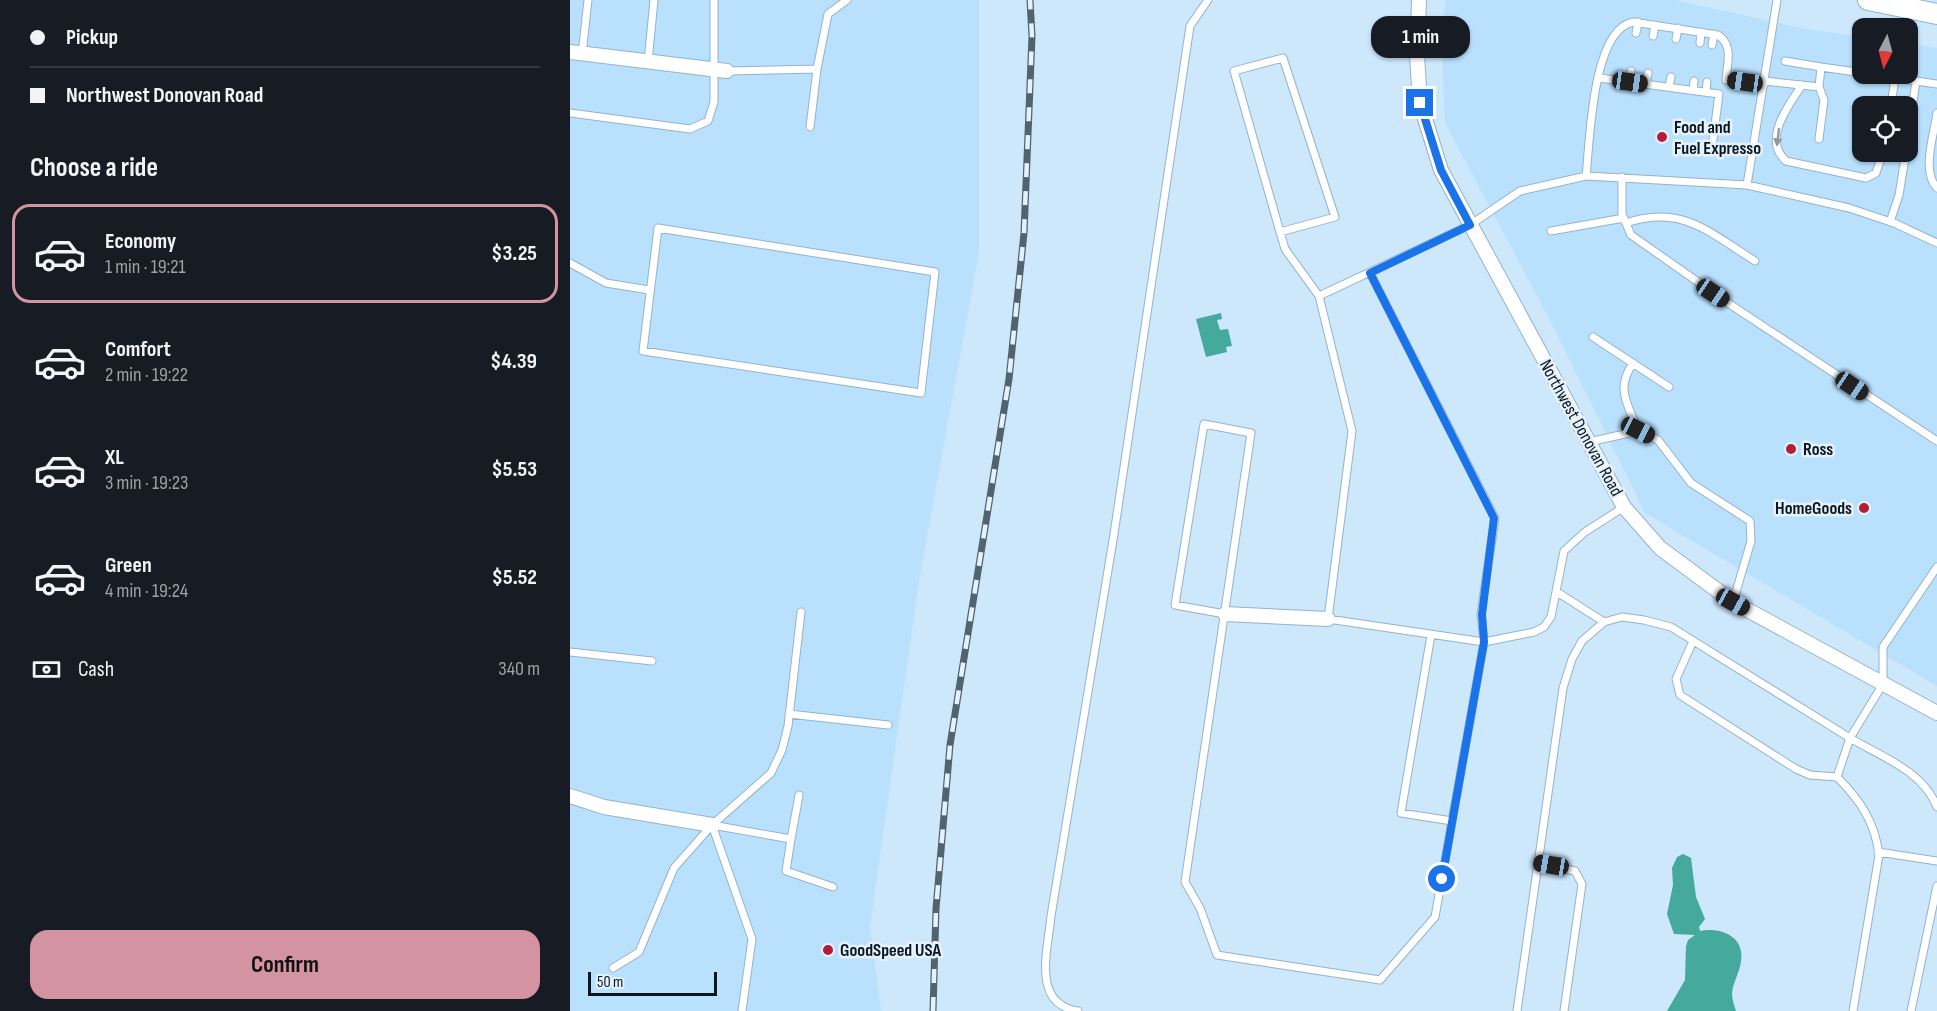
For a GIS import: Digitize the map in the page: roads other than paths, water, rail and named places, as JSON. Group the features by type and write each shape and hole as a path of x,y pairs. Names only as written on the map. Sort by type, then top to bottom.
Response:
{"main road":[{"path":"1868,0 1937,14"}],"street":[{"name":"Northwest Donovan Road","path":"1419,0 1417,55 1420,103 1441,170 1624,507 1660,548 1733,602 1937,713"},
{"path":"576,53 727,71"},
{"path":"1225,614 1328,619"},
{"path":"570,796 604,807 712,825"}],"lane":[{"path":"576,53 588,0"},
{"path":"648,62 654,0"},
{"path":"570,113 697,128 708,121 713,110 714,0"},
{"path":"810,127 817,69 828,14 847,0"},
{"path":"1078,1011 1066,1009 1054,1002 1047,990 1046,972 1051,916 1118,511 1190,26 1208,0"},
{"path":"1748,185 1777,0"},
{"path":"1586,176 1600,62 1615,31 1623,24 1638,22 1677,28 1714,34 1726,40 1729,50 1726,80 1719,94 1713,140"},
{"path":"1636,33 1638,22"},
{"path":"1653,36 1655,25"},
{"path":"1676,39 1677,28"},
{"path":"1700,43 1701,32"},
{"path":"1712,45 1714,34"},
{"path":"1280,232 1335,217 1283,58 1234,71 1280,232 1285,249 1319,296 1352,431 1328,619 1484,642 1527,634 1544,627 1551,617 1564,551 1586,532 1624,507"},
{"path":"1785,61 1852,71"},
{"path":"1819,139 1824,100 1819,87 1821,67"},
{"path":"727,71 817,69"},
{"path":"1630,82 1631,70"},
{"path":"1646,84 1648,74"},
{"path":"1669,87 1671,77"},
{"path":"1599,78 1719,94"},
{"path":"1726,80 1819,87"},
{"path":"1693,90 1694,81"},
{"path":"1918,81 1937,84"},
{"path":"1706,92 1707,82"},
{"path":"1802,85 1780,119 1776,147 1778,154 1786,161 1866,178 1876,173 1880,162"},
{"path":"1937,113 1929,170 1930,180 1937,188"},
{"path":"1890,222 1899,195 1904,162"},
{"path":"1319,296 1470,225 1520,191 1586,176 1748,185 1850,208 1890,222 1937,243"},
{"path":"1622,177 1625,221 1631,235 1684,274 1937,441"},
{"path":"1551,231 1645,217 1689,220 1755,261"},
{"path":"658,228 935,272 921,393 644,351 649,290 658,228"},
{"path":"570,263 606,283 649,290"},
{"path":"1225,614 1175,605 1204,424 1251,433 1225,614 1185,882 1200,908 1217,955 1380,980 1435,917 1484,642 1482,614 1494,518 1370,273"},
{"path":"1593,337 1669,387"},
{"path":"1633,363 1623,377 1622,386 1638,430"},
{"path":"1589,442 1638,430 1658,440 1690,483 1750,521 1751,540 1733,602"},
{"path":"1837,777 1850,738 1883,684 1883,647 1937,567"},
{"path":"1557,592 1604,622"},
{"path":"613,968 639,952 675,868 712,825 771,773 782,750 789,714 801,612"},
{"path":"1517,1011 1563,688 1572,659 1582,641 1604,622 1622,617 1671,627 1919,778 1931,792 1937,807"},
{"path":"1431,634 1401,813 1452,821"},
{"path":"1693,641 1676,679 1680,695 1796,769 1810,775 1837,777 1868,814 1877,836 1878,852 1853,1011"},
{"path":"570,652 652,661"},
{"path":"789,714 888,725"},
{"path":"799,795 786,871 833,887"},
{"path":"712,825 791,839"},
{"path":"712,825 752,939 742,1011"},
{"path":"1878,852 1937,861"},
{"path":"1538,863 1575,871 1582,884 1563,1011"},
{"path":"1911,1011 1937,886"}],"railway":[{"path":"933,1011 936,909 950,745 1009,379 1024,233 1032,36 1030,0"}],"place":[{"name":"Food and Fuel Expresso","path":"1662,137"},
{"name":"Ross","path":"1791,449"},
{"name":"HomeGoods","path":"1864,508"},
{"name":"GoodSpeed USA","path":"828,950"}]}
